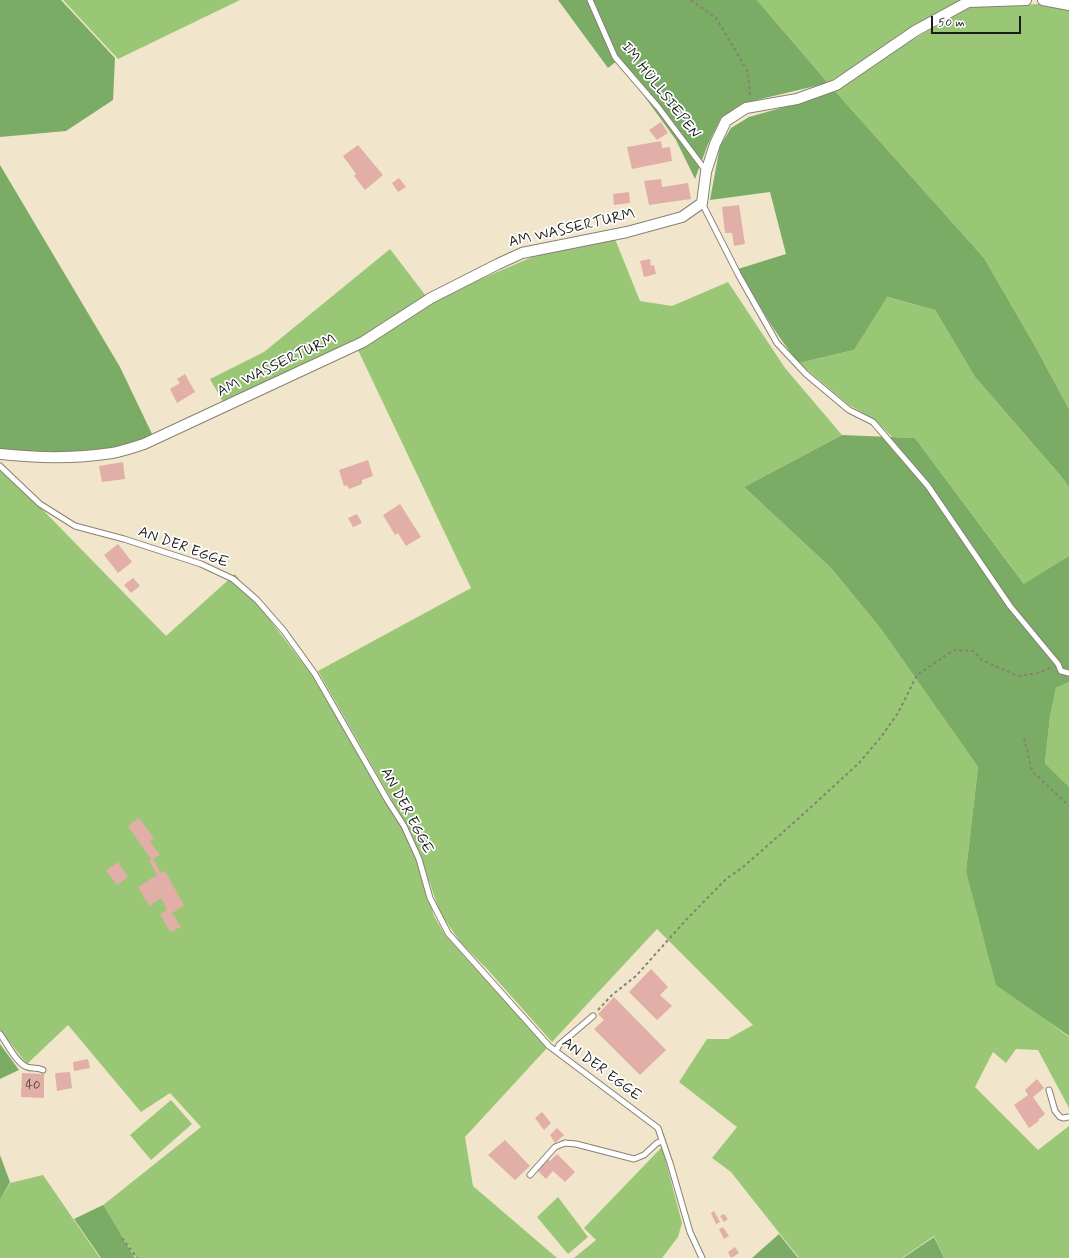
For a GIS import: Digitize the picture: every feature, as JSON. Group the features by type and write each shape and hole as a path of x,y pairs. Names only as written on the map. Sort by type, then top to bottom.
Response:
{"street":[{"path":"702,203 706,172 726,121 746,108 797,99 836,85 915,31 968,2 1026,0"},
{"path":"1044,0 1069,5"},
{"name":"AM WASSERTURM","path":"0,454 28,457 76,457 113,453 144,444 363,342 431,298 522,253 627,232 682,217 702,203"}],"lane":[{"name":"IM HÜLLSIEPEN","path":"590,0 615,58 658,108 706,172"},
{"path":"702,203 738,274 777,343 806,374 849,410 873,422 928,486 1010,606 1058,664 1061,671 1069,673"},
{"name":"AN DER EGGE","path":"0,466 40,504 75,526 124,539 201,564 233,579 257,600 284,631 315,674 404,826 419,859 430,898 448,933 549,1046 658,1128 690,1232 702,1258"},
{"path":"556,1051 559,1045 593,1016"},
{"path":"0,1034 18,1060 27,1067 37,1067 43,1070"},
{"path":"1049,1090 1057,1114 1063,1118 1069,1117"},
{"path":"530,1175 555,1147 565,1143 576,1144 634,1159 644,1155 662,1140"}],"path":[{"path":"691,0 716,18 748,72 750,96 746,108"},
{"path":"593,1016 612,995 636,976 726,879 743,867 859,763 881,737 898,713 917,675 954,650 973,651 982,660 1018,676 1038,673 1058,664"},
{"path":"1024,738 1032,771 1069,806"},
{"path":"122,1238 137,1258"}],"green space":[{"path":"0,0 61,0 115,58 113,100 66,131 0,137"},
{"path":"63,0 240,0 118,59"},
{"path":"558,0 757,0 828,83 744,103 721,118 708,144 695,179 676,140 618,60 608,68"},
{"path":"757,0 964,0 931,17 828,83"},
{"path":"1040,4 1069,9 1069,409 1035,346 984,258 834,90 907,43 969,7"},
{"path":"834,90 984,258 1035,346 1069,409 1069,487 975,377 935,310 887,297 854,350 799,363 774,329 752,294 738,269 786,254 770,192 710,200 720,146 731,128 749,117 799,103"},
{"path":"0,165 120,367 153,436 120,447 101,451 43,453 0,449"},
{"path":"615,239 640,301 672,306 728,282 785,368 842,435 744,487 831,568 881,629 978,767 966,871 1019,1000 1069,1037 1069,1108 1038,1050 1016,1049 1006,1063 993,1052 975,1087 1038,1150 1069,1126 1069,1258 944,1258 934,1236 902,1258 799,1258 731,1172 712,1158 737,1127 679,1082 707,1039 728,1039 753,1025 657,929 552,1042 488,970 461,943 440,913 421,857 407,827 318,671 471,588 358,350 444,295 546,251"},
{"path":"390,249 426,296 363,336 223,402 210,379 264,352"},
{"path":"886,297 935,310 975,377 1069,487 1069,556 1025,585 915,438 892,437 874,419 849,405 799,363 854,350"},
{"path":"842,435 915,438 1024,584 1069,556 1069,682 1056,688 1050,717 1045,763 1069,787 1069,1036 996,985 966,871 978,767 881,629 831,568 744,487"},
{"path":"0,463 38,505 166,636 235,574 311,674 402,828 417,861 434,916 445,935 547,1048 465,1137 473,1186 557,1258 136,1258 102,1206 201,1127 170,1093 141,1112 68,1025 27,1064 0,1030"},
{"path":"1069,682 1069,787 1045,763 1050,717 1056,688"},
{"path":"0,1044 19,1070 0,1079"},
{"path":"171,1100 192,1124 151,1160 130,1135"},
{"path":"662,1147 682,1223 678,1237 662,1258 574,1258 596,1240 584,1228"},
{"path":"0,1155 10,1182 0,1200"},
{"path":"43,1175 100,1258 0,1258 0,1200 10,1183"},
{"path":"558,1197 588,1237 568,1254 537,1217"},
{"path":"103,1205 135,1258 101,1258 74,1219"},
{"path":"779,1234 798,1258 752,1258"},
{"path":"934,1237 944,1258 903,1258"}],"building":[{"path":"661,122 668,133 657,140 649,130"},
{"path":"661,141 662,148 670,147 672,161 632,169 627,147"},
{"path":"358,145 383,175 365,190 354,176 356,174 343,156"},
{"path":"399,178 406,187 398,192 392,183"},
{"path":"661,179 662,187 688,183 691,199 649,205 644,181"},
{"path":"629,192 630,203 614,205 613,194"},
{"path":"739,205 745,244 734,246 732,233 725,233 722,207"},
{"path":"650,259 651,266 654,265 656,274 644,277 640,261"},
{"path":"185,374 195,392 177,403 170,389 180,383 177,379"},
{"path":"368,460 373,476 362,480 362,484 349,489 347,485 344,486 339,470"},
{"path":"123,462 125,479 102,482 99,466"},
{"path":"400,504 421,537 406,546 398,533 395,535 383,515"},
{"path":"357,514 362,523 353,527 348,518"},
{"path":"118,544 132,562 118,573 104,555"},
{"path":"133,578 140,586 131,593 124,585"},
{"path":"139,818 154,838 150,841 160,855 153,859 161,873 165,871 184,905 172,913 181,927 170,932 160,914 167,910 161,898 149,906 138,887 157,875 149,860 151,859 128,826"},
{"path":"118,862 128,877 117,885 106,870"},
{"path":"651,969 668,987 660,995 672,1006 657,1020 629,992"},
{"path":"614,997 666,1050 640,1075 594,1029 604,1020 598,1014"},
{"path":"88,1059 90,1068 74,1071 73,1062"},
{"path":"70,1072 72,1088 57,1091 55,1073"},
{"path":"22,1073 44,1074 44,1098 21,1097"},
{"path":"1037,1079 1044,1088 1033,1097 1045,1114 1038,1120 1039,1121 1029,1128 1014,1105 1028,1095 1025,1090"},
{"path":"542,1112 551,1123 544,1130 535,1118"},
{"path":"557,1128 564,1135 555,1143 550,1135"},
{"path":"505,1140 530,1166 515,1180 488,1155"},
{"path":"557,1154 575,1172 565,1182 553,1171 546,1179 537,1170 547,1159 550,1161"},
{"path":"714,1211 720,1222 716,1224 711,1213"},
{"path":"724,1214 728,1219 724,1222 720,1216"},
{"path":"723,1227 729,1236 724,1239 719,1229"},
{"path":"735,1247 739,1253 731,1258 728,1252"}]}
